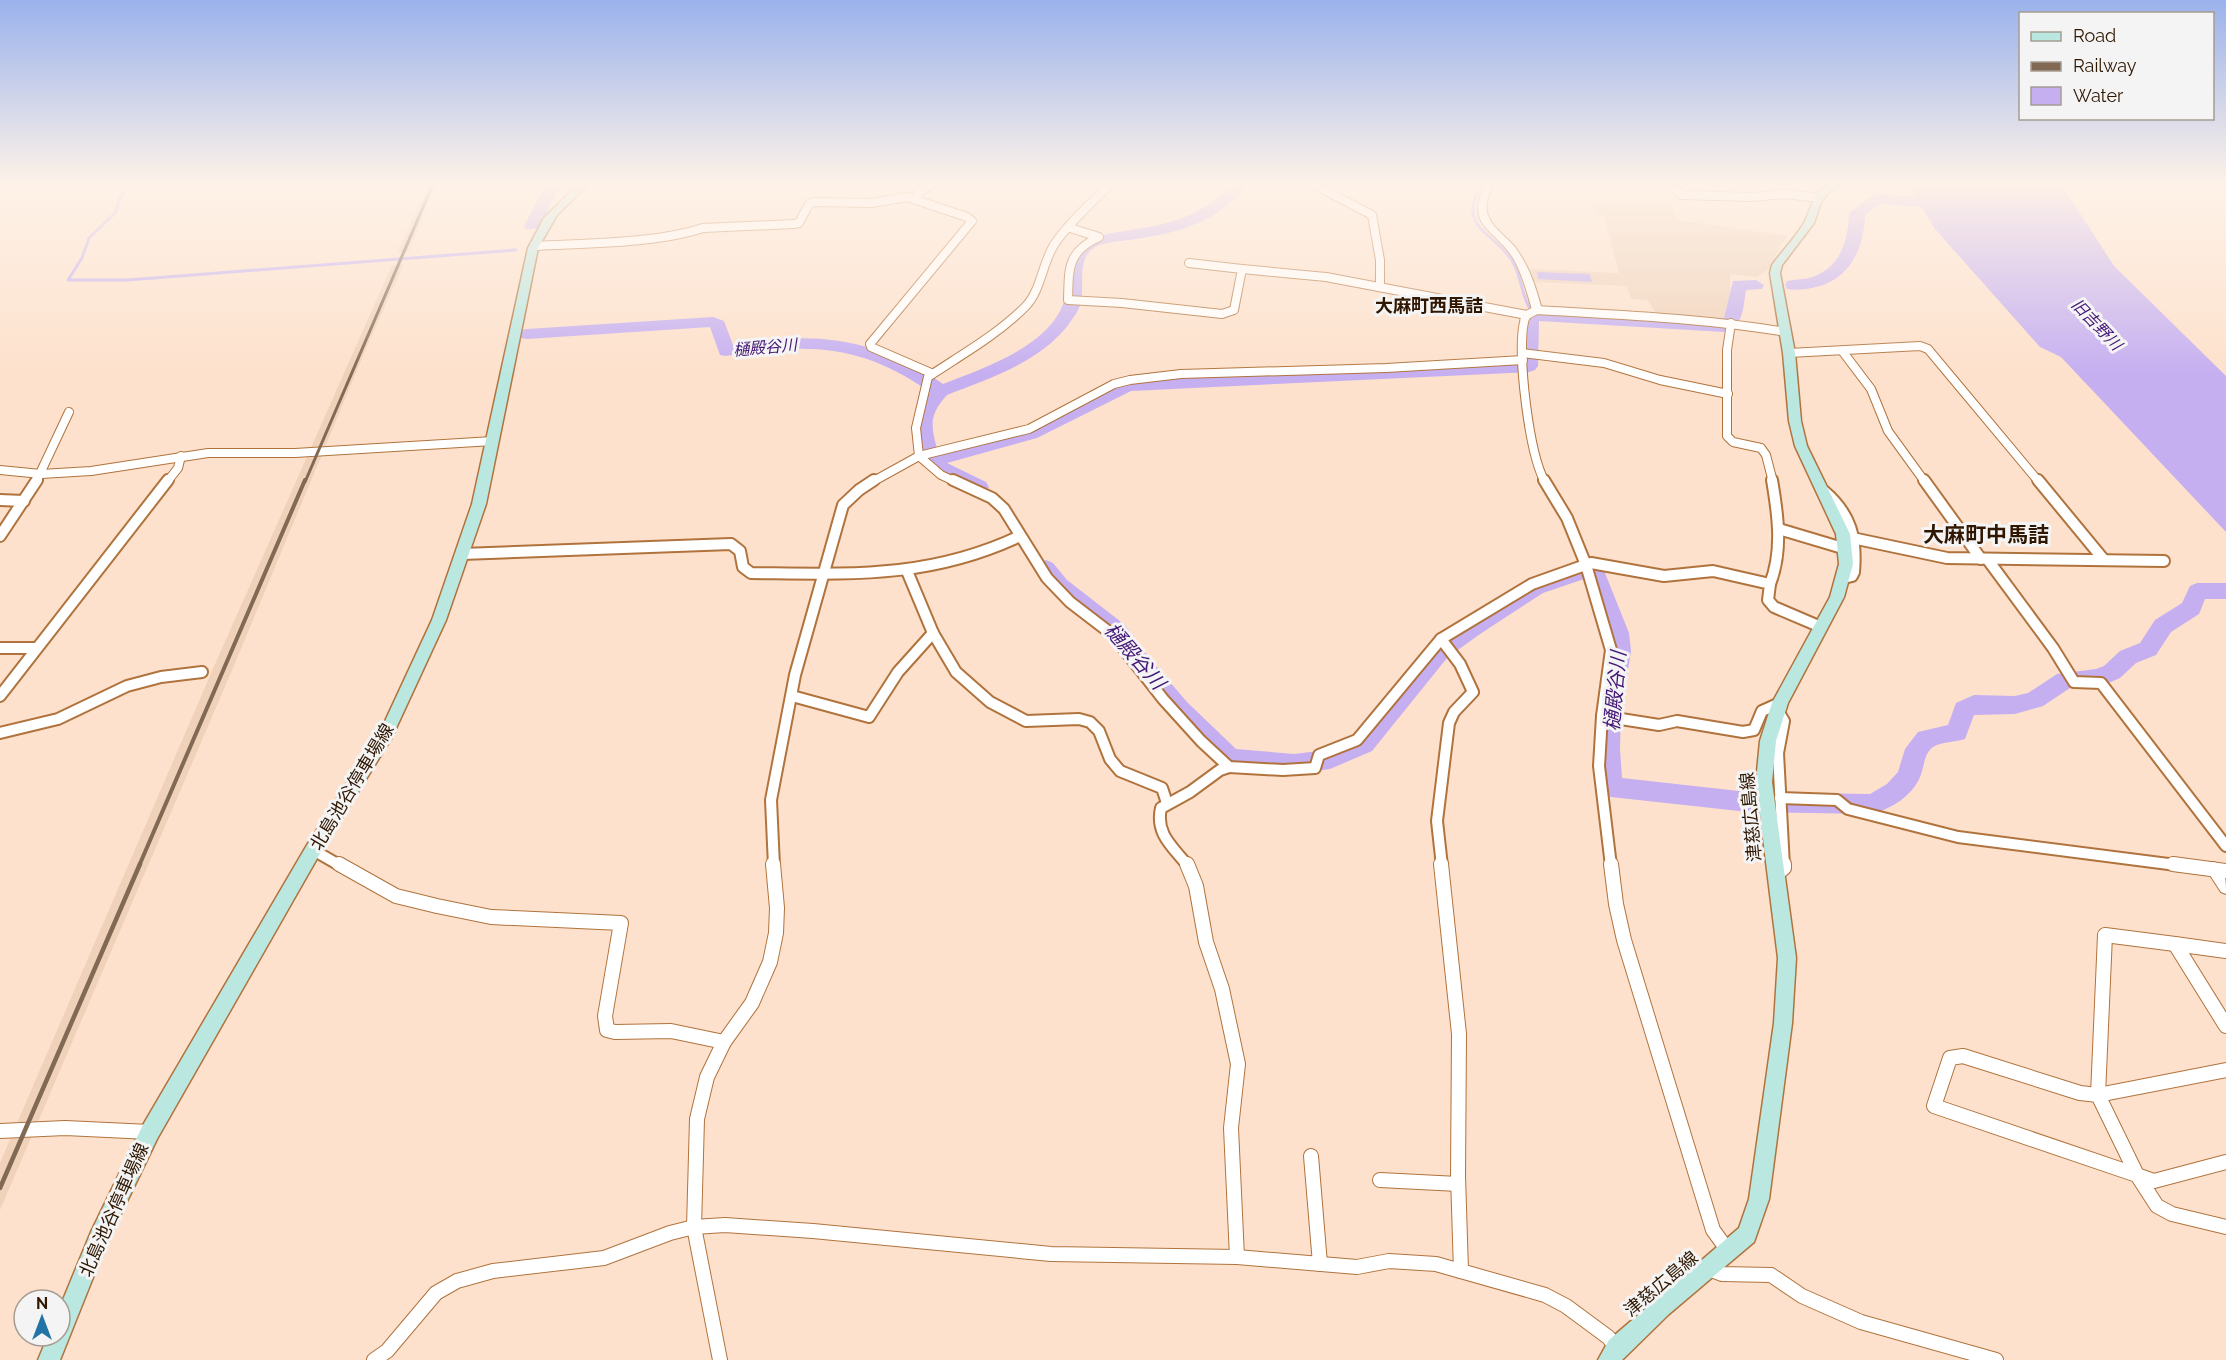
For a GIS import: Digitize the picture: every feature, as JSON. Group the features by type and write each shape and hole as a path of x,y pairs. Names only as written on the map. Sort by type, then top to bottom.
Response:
{"main road":[{"name":"北島池谷停車場線","path":"72,1303 98,1239 150,1132 313,850 386,735 439,620 479,504 534,247"},
{"name":"津慈広島線","path":"1613,1354 1662,1307 1747,1235 1759,1199 1783,1023 1787,958 1764,782 1768,741 1779,707 1844,578 1856,542 1844,534 1801,446 1795,421 1789,353 1775,273 1777,265 1790,247"}],"street":[{"path":"928,378 871,347 870,344 951,247"},
{"path":"1053,247 1045,261 1035,293 1026,306 986,339 928,378 916,428 922,455 941,475 992,498 1004,509 1047,578 1070,602 1113,635 1170,707 1225,763 1283,770 1307,769 1317,762 1324,752 1357,740 1445,644 1532,584 1587,569 1591,562 1664,576 1713,571 1770,584"},
{"path":"1080,247 1071,260 1068,300 1230,313 1234,310 1242,268"},
{"path":"1378,247 1380,287"},
{"path":"1511,247 1528,281 1531,312 1524,320 1523,361 1536,460 1543,478 1567,518 1587,569 1611,650 1602,716 1599,766 1602,804 1624,940 1713,1230 1729,1252"},
{"path":"1189,263 1326,277 1531,312 1686,317 1786,332"},
{"path":"1729,323 1727,436 1733,442 1761,448 1764,451 1770,466 1779,529 1778,554 1768,600 1774,607 1821,627"},
{"path":"1789,353 1843,352 1920,346 1928,348 2104,560"},
{"path":"1843,352 1870,389 1888,430 2053,648 2072,679 2101,683 2226,846"},
{"path":"720,1360 694,1227 697,1119 707,1077 724,1042 752,1003 770,962 777,908 771,835 771,800 795,675 843,505 859,490 901,464 922,455 1029,429 1114,384 1126,380 1187,375 1523,361 1604,363 1660,380 1728,394"},
{"path":"0,536 41,474 69,412"},
{"path":"0,470 41,474 91,471 182,456 295,453 493,441"},
{"path":"0,696 178,468 182,456"},
{"path":"0,500 24,501"},
{"path":"1779,529 1931,556 1984,559 2164,561"},
{"path":"462,554 731,544 740,551 741,565 744,570 751,573 907,571 968,559 1020,536"},
{"path":"907,571 933,633 956,672 990,702 1026,721 1079,719 1090,722 1099,731 1110,759 1120,771 1165,798 1190,792 1220,770 1225,763"},
{"path":"792,696 869,717 898,672 933,633"},
{"path":"1445,644 1472,684 1473,692 1454,712 1449,723 1437,821 1459,1034 1458,1184 1461,1271"},
{"path":"0,648 36,648"},
{"path":"0,733 58,719 127,686 162,677 202,672"},
{"path":"1602,716 1659,725 1677,722 1743,732 1754,729 1762,711 1779,707 1784,721 1778,753 1784,868 1776,873"},
{"path":"1165,798 1158,821 1162,835 1189,867 1196,886 1206,942 1222,989 1238,1064 1231,1128 1237,1257"},
{"path":"1780,798 1837,800 1848,809 1958,837 2220,870 2226,887"},
{"path":"313,850 396,896 437,906 491,917 621,923 604,1016 607,1030 615,1032 671,1031 724,1042"},
{"path":"2226,951 2105,935 2098,1095 2137,1175 2157,1206 2172,1214 2226,1227"},
{"path":"2175,944 2226,1026"},
{"path":"2226,1070 2098,1095 2080,1094 1963,1056 1950,1058 1934,1106 2154,1181 2226,1162"},
{"path":"0,1131 65,1128 150,1132"},
{"path":"1311,1156 1320,1264"},
{"path":"1380,1180 1458,1184"},
{"path":"374,1360 387,1351 436,1293 457,1281 493,1271 604,1258 670,1233 694,1227 725,1226 813,1231 1051,1254 1237,1257 1357,1267 1389,1261 1436,1264 1545,1295 1566,1306 1608,1337 1613,1354"},
{"path":"1709,1269 1722,1274 1772,1275 1802,1296 1861,1322 1996,1360"}],"shaded area":[{"path":"399,247 410,247 408,252 397,253"},
{"path":"1612,247 1779,247 1770,268 1757,277 1730,274 1730,299 1724,319 1656,314 1648,300 1631,299 1627,286 1533,282 1529,269 1619,273"},
{"path":"404,264 367,346 233,668 0,1210 0,1163 14,1130 212,671 392,265"}],"water":[{"name":"旧吉野川","path":"1951,247 2102,247 2114,266 2226,376 2226,532 2061,357 2040,347"},
{"path":"1537,272 1590,274 1592,282 1538,279"}],"waterway":[{"path":"86,247 68,280 128,280 516,250"},
{"name":"樋殿谷川","path":"941,391 1005,365 1035,347 1048,336 1062,322 1071,306 1074,291 1074,267 1079,253 1085,247"},
{"path":"1501,247 1514,264 1528,304 1535,316"},
{"name":"樋殿谷川","path":"1793,285 1809,284 1833,273 1842,264 1852,247"},
{"name":"樋殿谷川","path":"931,460 1030,434 1104,395 1129,385 1529,366 1529,321 1535,316 1724,327 1732,320 1739,285 1756,285"},
{"name":"樋殿谷川","path":"527,334 713,322 718,325 726,351 792,344 826,344 859,349 912,372 941,391"},
{"name":"樋殿谷川","path":"931,460 924,431 924,416 932,400 941,391"},
{"name":"樋殿谷川","path":"931,460 942,469 979,487"},
{"name":"樋殿谷川","path":"1046,568 1060,585 1117,631 1142,665 1179,708 1230,758 1294,764 1330,759 1364,744 1439,652 1472,628 1536,588 1594,568 1618,633 1620,651 1610,713 1608,749 1611,787 1748,802 1873,804 1896,791 1908,777 1917,749 1926,739 1957,732 1964,709 1974,704 2015,705 2035,700 2065,680 2099,678 2112,672 2128,657 2148,649 2163,626 2191,608 2197,591 2226,591"}],"railway":[{"path":"305,482 406,247"},
{"path":"139,866 305,480"},
{"path":"0,1188 140,864"}],"district":[{"name":"大麻町西馬詰","path":"1429,306"},
{"name":"大麻町中馬詰","path":"1986,535"}]}
